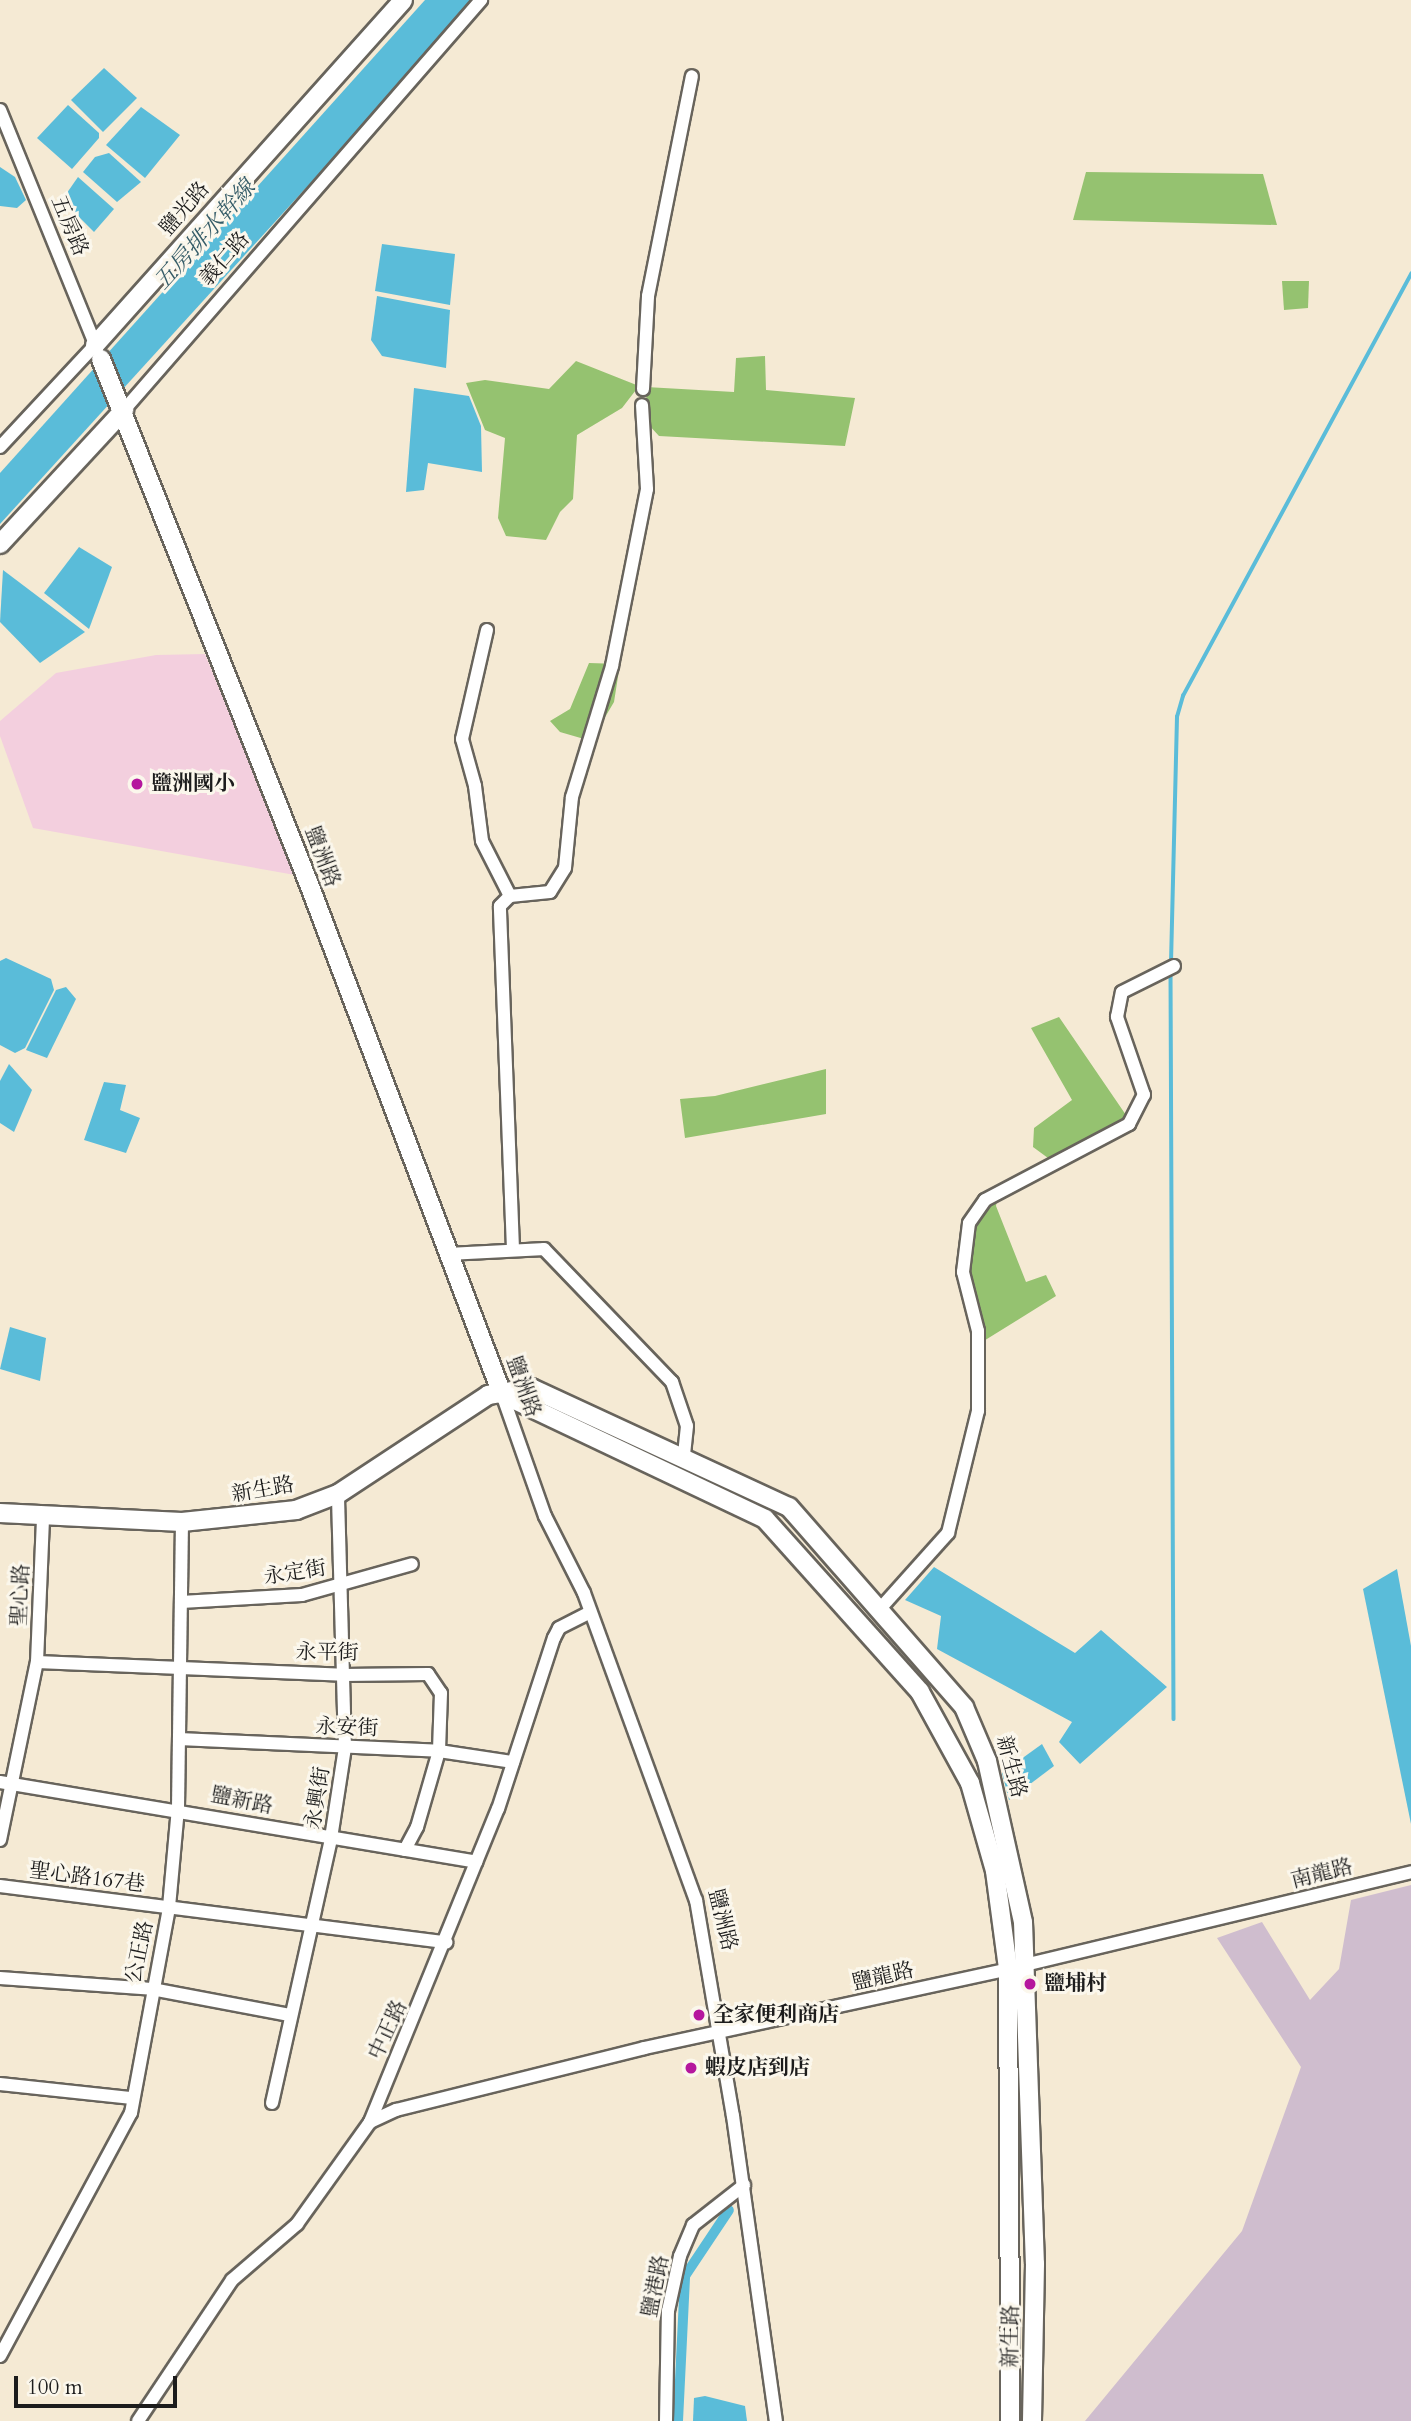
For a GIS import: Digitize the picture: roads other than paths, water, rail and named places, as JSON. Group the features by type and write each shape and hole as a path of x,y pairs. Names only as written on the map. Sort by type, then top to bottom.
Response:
{"street":[{"name":"鹽光路","path":"0,447 98,352 403,0"},
{"name":"義仁路","path":"0,544 481,0"},
{"path":"643,389 648,296 692,76"},
{"name":"五房路","path":"0,110 98,352"},
{"name":"鹽洲路","path":"98,352 121,404 449,1254 545,1516 584,1593 589,1613 696,1900 744,2185 776,2421"},
{"path":"513,1250 500,906 510,896 550,892 565,868 572,797 612,666 648,489 642,405"},
{"path":"487,630 462,739 475,786 482,841 510,896"},
{"path":"878,1611 948,1533 978,1411 978,1331 963,1272 969,1223 985,1200 1129,1124 1144,1095 1117,1017 1122,992 1174,966"},
{"path":"449,1254 544,1249 671,1382 687,1426 684,1455"},
{"name":"新生路","path":"0,1513 182,1522 296,1510 338,1494 477,1402 531,1388 684,1455 789,1507 964,1706 978,1732 1020,1909 1026,1961 1035,2264 1032,2421"},
{"name":"新生路","path":"502,1394 765,1519 920,1692 970,1783 995,1871 1007,1969 1010,2421"},
{"name":"永興街","path":"272,2103 331,1839 345,1748 338,1494"},
{"name":"聖心路","path":"0,1840 15,1784 37,1662 43,1516"},
{"name":"公正路","path":"0,2356 131,2113 169,1907 178,1808 182,1522"},
{"name":"永定街","path":"181,1602 282,1598 342,1585 412,1564"},
{"name":"中正路","path":"138,2421 232,2280 297,2224 370,2122 446,1942 513,1762 554,1638 559,1629 589,1613"},
{"name":"永平街","path":"37,1662 343,1675 428,1674 442,1693 439,1751 417,1827 405,1850"},
{"name":"永安街","path":"179,1739 439,1751 513,1762"},
{"name":"鹽新路","path":"0,1782 178,1808 331,1839 476,1862"},
{"name":"南龍路","path":"1243,1913 1411,1872"},
{"name":"聖心路167巷","path":"0,1886 446,1942"},
{"name":"鹽龍路","path":"370,2122 409,2107 1007,1969 1026,1961 1243,1913"},
{"path":"0,1978 152,1989 290,2015"},
{"path":"0,2084 132,2098"},
{"name":"鹽港路","path":"666,2421 668,2311 680,2256 693,2225 744,2185"}],"water":[{"path":"425,0 477,0 0,524 0,473"},
{"path":"104,68 137,98 103,132 71,100"},
{"path":"68,105 99,133 99,138 72,169 37,138"},
{"path":"141,107 180,135 145,178 106,145"},
{"path":"109,153 141,182 117,202 83,172 95,157"},
{"path":"0,167 15,177 26,200 17,208 0,206"},
{"path":"78,177 114,209 94,232 62,200"},
{"path":"382,244 455,254 450,305 375,291"},
{"path":"377,296 450,310 446,368 382,356 371,340"},
{"path":"414,388 469,396 481,426 482,472 428,463 424,490 406,492"},
{"path":"79,547 112,567 89,629 44,593"},
{"path":"3,570 85,632 40,663 0,622"},
{"path":"6,958 51,979 54,990 25,1048 15,1053 0,1045 0,961"},
{"path":"66,987 76,999 47,1058 26,1050 56,990"},
{"path":"9,1064 32,1090 14,1132 0,1123 0,1081"},
{"path":"104,1082 126,1085 120,1110 140,1118 126,1153 84,1140"},
{"path":"10,1327 46,1338 40,1381 0,1369"},
{"path":"934,1567 1075,1653 1101,1630 1167,1687 1080,1764 1059,1742 1072,1722 937,1649 941,1616 905,1600"},
{"path":"1397,1569 1411,1646 1411,1824 1363,1589"},
{"path":"1042,1744 1054,1766 1009,1800 1002,1773"},
{"path":"705,2396 745,2406 747,2421 693,2421 694,2398"}],"waterway":[{"path":"1171,963 1177,717 1183,696 1411,274"},
{"path":"1171,970 1174,1719"},
{"path":"678,2421 685,2276 729,2210"}],"place":[{"name":"鹽洲國小","path":"137,784"},
{"name":"鹽埔村","path":"1030,1984"},
{"name":"全家便利商店","path":"699,2015"},
{"name":"蝦皮店到店","path":"691,2068"}],"water label":[{"name":"五房排水幹線","path":"205,235"}]}
